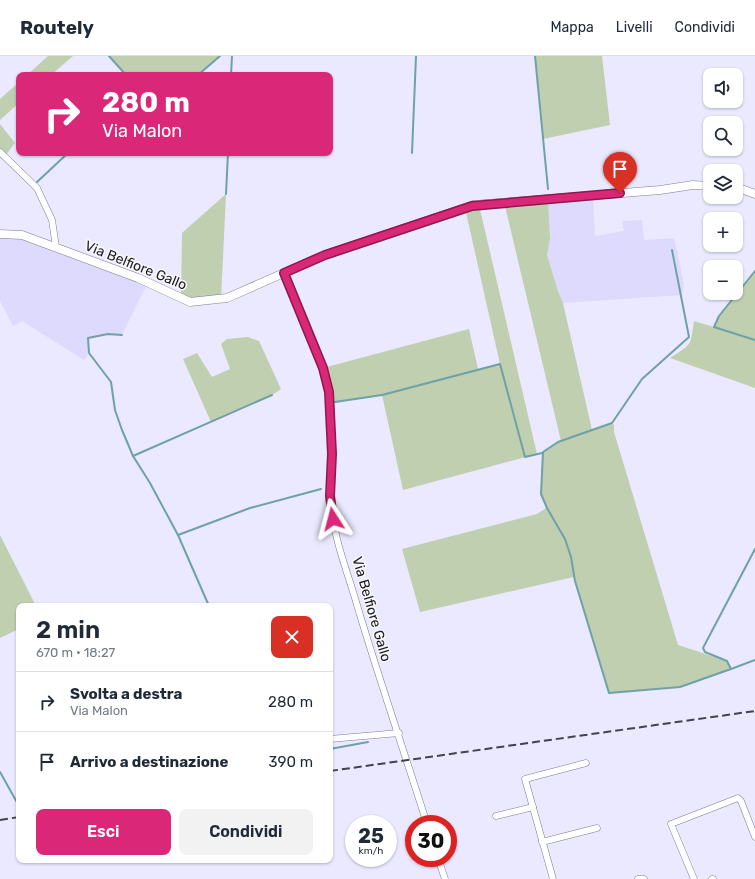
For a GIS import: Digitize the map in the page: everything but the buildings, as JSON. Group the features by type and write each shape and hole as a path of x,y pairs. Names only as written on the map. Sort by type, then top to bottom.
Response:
{"street":[{"path":"0,152 37,188 52,220 56,247"},
{"path":"284,273 325,255 472,206 703,186"},
{"path":"743,190 755,194"},
{"name":"Via Belfiore Gallo","path":"0,234 22,235 56,247 138,278 190,302 227,298 284,273 323,368 330,402 332,471 330,496 335,531 384,698 399,733 424,815"},
{"path":"333,739 399,733"},
{"path":"552,879 525,778 586,763"},
{"path":"694,879 671,824 738,798 741,800 755,837"},
{"path":"496,816 533,807"},
{"path":"542,842 596,828"},
{"path":"441,867 445,879"},
{"path":"638,879 644,879"}],"shaded area":[{"path":"593,195 595,236 624,231 622,221 642,220 644,240 674,238 684,284 682,295 563,303 547,255 550,239 548,198"},
{"path":"0,234 22,235 148,282 122,335 108,334 88,338 89,353 84,360 22,321 13,326 0,301"}],"green space":[{"path":"48,56 73,56 54,72 30,72"},
{"path":"109,56 220,56 201,72 123,72"},
{"path":"535,56 602,56 610,125 543,139"},
{"path":"16,85 16,106 0,120 0,99"},
{"path":"0,124 15,143 5,156 0,152"},
{"path":"226,194 221,299 181,298 182,233"},
{"path":"548,198 550,239 547,255 563,303 592,430 612,423 614,425 614,432 678,645 727,661 731,669 680,687 609,693 574,577 420,612 402,549 537,514 546,508 541,494 543,452 561,441 504,202"},
{"path":"479,205 537,454 403,490 382,395 330,402 323,368 469,329 478,369 500,364 465,208"},
{"path":"755,271 755,388 670,358 683,350 689,344 692,336 694,321 714,327 719,316 732,300 743,300 743,286"},
{"path":"248,337 259,341 281,389 272,395 211,422 183,359 197,353 212,377 230,369 221,344 227,339"},
{"path":"0,535 34,603 16,603 16,630 0,638"}],"waterway":[{"path":"109,56 123,72"},
{"path":"201,72 220,56"},
{"path":"231,72 232,56"},
{"path":"412,153 416,56"},
{"path":"535,56 548,189"},
{"path":"37,182 65,156"},
{"path":"226,194 228,156"},
{"path":"672,250 689,337 642,379 612,423 558,442 543,452 541,494 547,508 565,539 571,557 575,581 609,693 680,687 731,669"},
{"path":"755,271 719,316 714,327 755,340"},
{"path":"122,335 108,334 88,338 89,353 111,382 115,410 133,456 150,483 178,535 208,603"},
{"path":"335,402 382,395 500,364 525,457 542,453"},
{"path":"133,456 272,395"},
{"path":"178,535 250,508 321,489"},
{"path":"755,549 703,648 705,652 727,661 731,669 755,660"},
{"path":"333,748 368,742"},
{"path":"0,772 16,801"}],"railway":[{"path":"333,771 755,711"},
{"path":"0,820 16,817"}],"route":[{"path":"333,519 330,496 332,435 329,392 323,368 284,273 325,255 472,206 620,193"}]}
